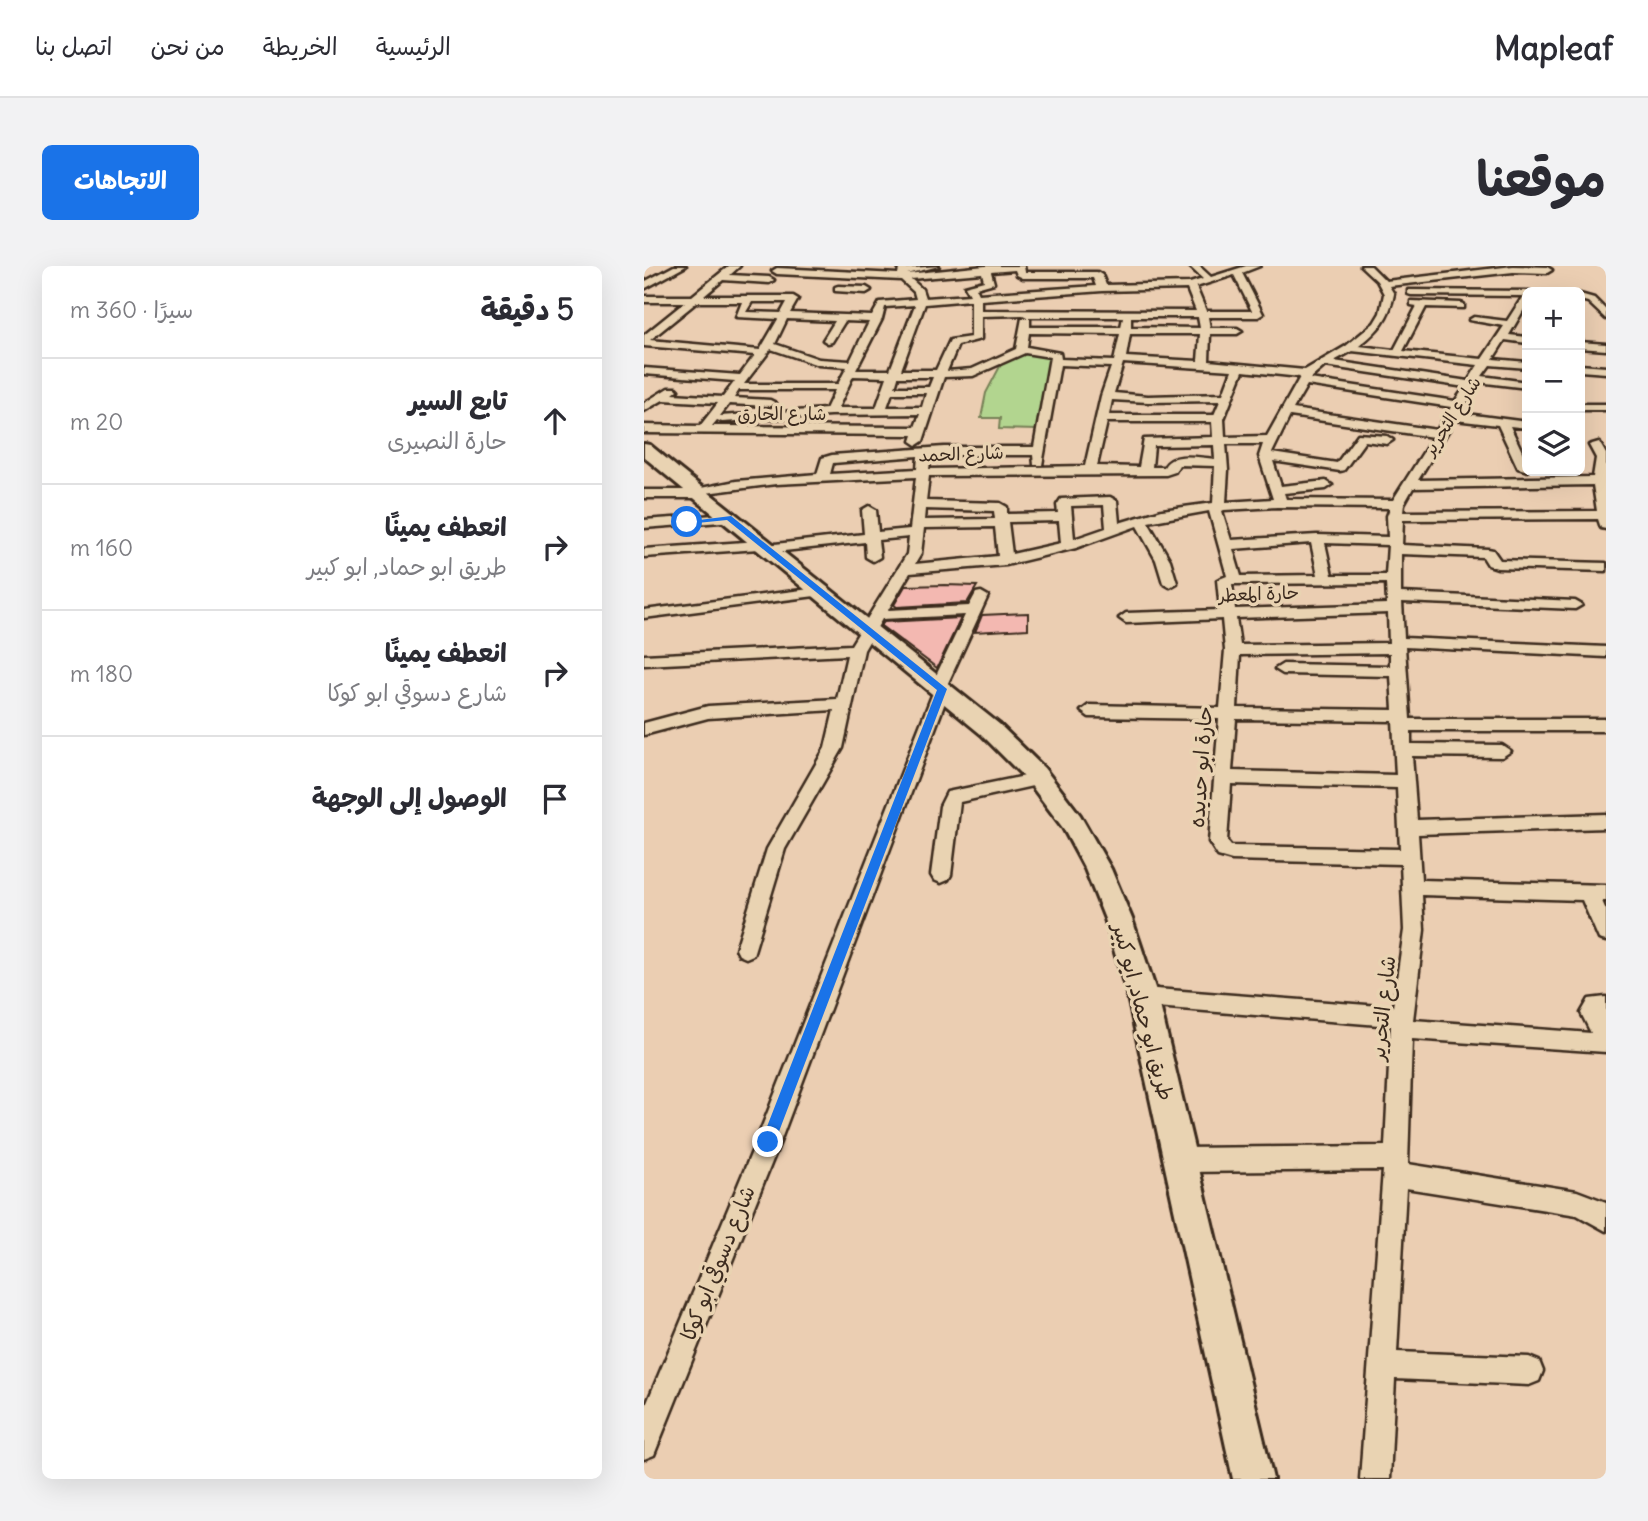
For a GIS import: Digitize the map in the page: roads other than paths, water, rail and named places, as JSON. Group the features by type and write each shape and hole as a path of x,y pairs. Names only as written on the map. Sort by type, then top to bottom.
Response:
{"main road":[{"name":"طريق ابو حماد, ابو كبير","path":"644,449 866,632 980,719 1040,779 1083,841 1105,886 1125,937 1143,997 1253,1479"}],"street":[{"path":"644,286 681,266"},
{"path":"644,342 735,266"},
{"path":"862,266 838,289 866,290"},
{"path":"906,272 934,266"},
{"path":"1062,275 1061,267 1071,266"},
{"path":"1194,266 1210,281"},
{"path":"1011,296 1011,288 1044,290 1191,286 1255,266"},
{"path":"1366,266 1387,293 1423,303 1461,306"},
{"path":"882,307 790,307 742,315 740,313 779,269 851,276 1019,267 1022,275 1097,275 1102,288"},
{"path":"746,949 776,849 789,822 827,763 840,732 845,704 866,632 907,569 915,549 922,472 919,431 933,390 954,343 976,338 976,298 970,286 989,283 985,269"},
{"path":"1387,293 1513,269 1537,283"},
{"path":"880,411 921,301 906,272"},
{"path":"975,313 1258,314 1237,272"},
{"path":"1158,273 1163,287"},
{"path":"1042,275 1044,290"},
{"path":"720,277 769,280"},
{"path":"1387,293 1462,291 1537,283"},
{"name":"شارع التحرير","path":"1375,1479 1395,1166 1401,1023 1414,930 1393,595 1396,510 1439,435 1537,283"},
{"path":"1191,286 1203,314 1207,336 1203,364"},
{"path":"644,299 752,298 842,317 921,301 1029,295 1044,290"},
{"path":"1279,497 1265,456 1271,440 1306,378 1323,362 1350,348 1378,325 1387,293"},
{"path":"1023,349 1029,295"},
{"path":"1585,298 1591,300 1606,316"},
{"path":"1397,353 1423,303"},
{"path":"707,425 766,349 790,307"},
{"path":"830,412 882,307"},
{"path":"1090,470 1107,396 1126,336 1127,315"},
{"path":"828,340 842,317"},
{"path":"657,319 671,320"},
{"path":"1474,320 1522,338"},
{"path":"1024,330 1126,336 1207,336 1237,331"},
{"path":"644,342 722,350 766,349 786,370 841,387"},
{"path":"644,366 668,345"},
{"path":"1585,345 1606,347"},
{"path":"1350,348 1397,353 1522,384"},
{"path":"644,371 739,383 818,362 894,373 978,372 1003,356 1023,349 1056,359 1239,367 1306,378 1522,424"},
{"path":"644,408 694,376 722,350"},
{"path":"1036,470 1056,359"},
{"path":"1323,362 1481,372 1522,366"},
{"path":"1239,367 1218,419 1222,463 1217,508 1229,581 1326,579 1393,595 1575,606"},
{"path":"1585,368 1606,370"},
{"path":"764,416 786,370"},
{"path":"888,390 933,390"},
{"path":"1107,396 1166,399 1226,397"},
{"path":"662,397 770,403"},
{"path":"1166,399 1172,420"},
{"path":"1585,407 1606,407"},
{"path":"707,425 764,416 926,410"},
{"path":"1288,412 1439,435"},
{"path":"1102,418 1218,419"},
{"path":"1503,422 1522,464"},
{"name":"شارع الحارق","path":"644,429 707,425 919,431"},
{"path":"1265,456 1340,467 1362,437 1388,440"},
{"path":"1145,470 1148,442 1271,440"},
{"path":"1279,497 1396,510 1605,520 1601,445"},
{"path":"823,478 826,461 829,459 920,452 1040,451"},
{"name":"شارع الحمد","path":"644,494 699,493 745,482 922,472 1168,471 1177,461 1222,463"},
{"path":"1409,484 1602,489"},
{"path":"907,569 1006,561 1069,545 1159,515 1279,497 1326,485"},
{"path":"1069,545 1065,511 1068,502 1110,501 1113,531"},
{"path":"919,505 998,506 1001,508 1006,561"},
{"path":"869,510 873,557"},
{"path":"660,523 645,553 763,547 871,537 916,528 1001,521 1065,511"},
{"path":"644,524 729,518"},
{"path":"1141,521 1163,560 1170,583"},
{"path":"1225,545 1317,539 1488,553 1497,564 1606,567"},
{"path":"1317,539 1326,579"},
{"name":"حارة ابو حديده","path":"1229,581 1233,650 1218,842 1225,851 1410,857"},
{"path":"644,614 818,592"},
{"name":"حارة المعطر","path":"1126,618 1230,615 1393,595"},
{"name":"شارع دسوقي ابو كوكا","path":"644,1445 768,1142 940,688 979,603 866,632"},
{"path":"644,660 866,632"},
{"path":"1233,650 1396,645 1606,652"},
{"path":"1283,669 1398,671"},
{"path":"644,729 697,714 845,704"},
{"path":"1089,711 1606,725"},
{"path":"1403,750 1502,751"},
{"path":"1222,777 1405,782"},
{"path":"941,875 949,806 953,797 1040,779"},
{"path":"1408,827 1606,821"},
{"path":"1413,887 1598,894 1606,933"},
{"path":"1143,997 1599,1044 1605,1042 1592,1013 1597,1006 1606,1006"},
{"path":"1181,1160 1395,1166 1577,1203 1595,1209 1606,1218"},
{"path":"1382,1366 1529,1371"}]}
